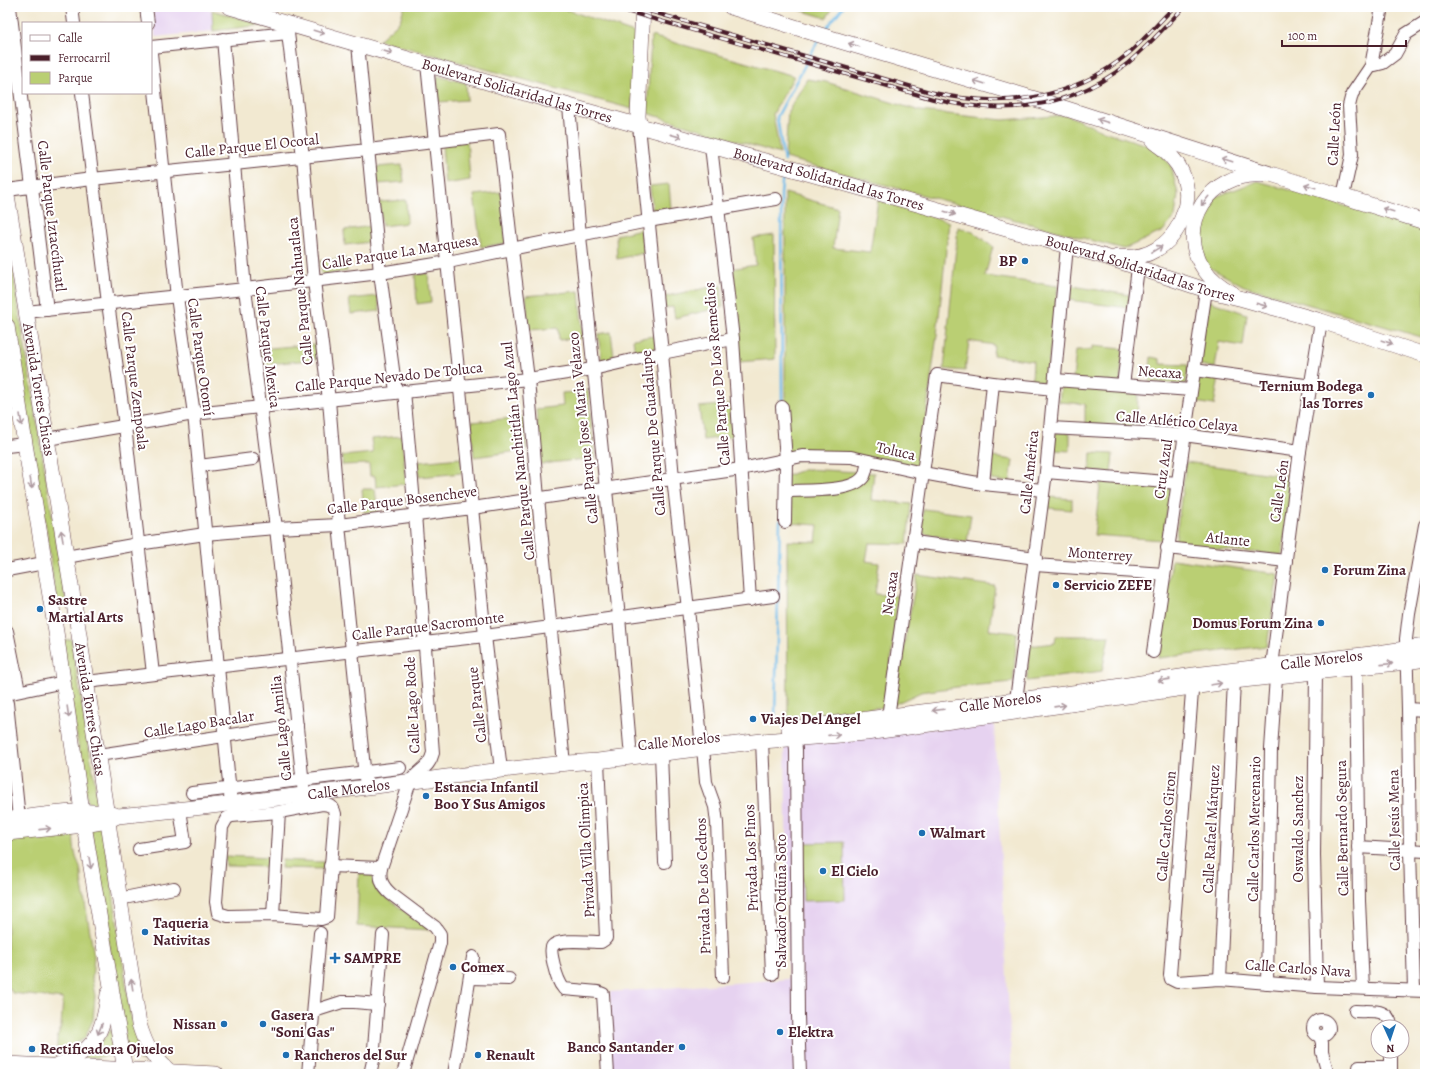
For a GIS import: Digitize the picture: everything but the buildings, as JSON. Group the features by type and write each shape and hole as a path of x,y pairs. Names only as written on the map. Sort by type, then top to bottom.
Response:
{"main road":[{"name":"Boulevard Solidaridad las Torres","path":"230,7 288,28 358,44 639,126 1106,257 1206,290 1321,321 1425,355"},
{"path":"639,126 638,116 643,7"},
{"path":"731,7 1045,102 1425,222"},
{"path":"1106,257 1124,258 1139,256 1155,251 1174,233 1185,209 1185,183 1183,174 1174,159 1162,147 1130,130"},
{"path":"1243,299 1216,283 1204,270 1195,245 1195,218 1198,210 1207,198 1226,182 1249,175 1277,176"},
{"name":"Avenida Torres Chicas","path":"7,195 10,230 26,312 86,682 110,817 119,899 138,1024 147,1048 152,1055 170,1072"},
{"name":"Avenida Torres Chicas","path":"7,326 64,682 83,818 126,1072"},
{"path":"52,606 64,608 73,602"},
{"path":"56,632 62,625 72,625 78,628"},
{"name":"Calle Morelos","path":"571,763 596,752 630,746 762,741 795,733 866,732 1193,681 1234,681 1274,671 1316,672 1356,667 1406,656 1425,646"},
{"name":"Calle Morelos","path":"83,818 110,817 180,810 230,797 365,780 410,782 501,770 598,761 661,753 702,743 795,733 888,717 1016,700 1406,656 1425,658"},
{"path":"13,819 83,818"},
{"path":"7,833 83,818"},
{"path":"55,1066 70,1060 94,1042 106,1012 110,977"},
{"path":"7,1064 55,1066 126,1072 216,1074"}],"street":[{"name":"Calle Parque Iztaccíhuatl","path":"10,7 47,310"},
{"path":"72,7 74,22"},
{"path":"146,7 148,22"},
{"name":"Calle León","path":"1343,196 1352,155 1348,106 1352,94 1371,66 1382,7"},
{"path":"1371,66 1383,63 1395,54 1406,34 1425,22"},
{"path":"152,47 223,39 288,28"},
{"name":"Calle Parque Nahuatlaca","path":"288,28 314,281 329,400 339,525 365,780"},
{"name":"Calle Parque Mexica","path":"223,39 245,289 276,528 289,658"},
{"name":"Calle Lago Rode","path":"358,44 380,273 400,392 415,514 433,753 428,766 414,776 410,782"},
{"name":"Calle Parque Otomí","path":"152,62 177,297 194,414 219,666 230,797"},
{"name":"Calle Parque","path":"427,64 485,636 501,770"},
{"name":"Calle Parque Zempoala","path":"82,94 125,426 153,674"},
{"name":"Calle Parque Jose Maria Velazco","path":"569,106 580,236 619,617 630,746"},
{"name":"Calle Parque De Guadalupe","path":"639,126 662,353 672,478 702,743"},
{"name":"Calle Parque El Ocotal","path":"7,190 92,179 368,150 498,134 500,136"},
{"name":"Calle Parque Nanchititlán Lago Azul","path":"500,136 528,379 538,498 552,626 571,763"},
{"name":"Calle Parque De Los Remedios","path":"711,146 733,340 750,600"},
{"name":"Calle Parque La Marquesa","path":"26,312 177,297 380,273 512,250 648,221 776,199"},
{"name":"Calle América","path":"1016,700 1044,490 1067,246"},
{"path":"1123,385 1138,268"},
{"name":"Cruz Azul","path":"1153,652 1167,548 1206,290"},
{"name":"Calle León","path":"1274,671 1300,451 1312,386 1321,321"},
{"name":"Calle Parque Nevado De Toluca","path":"47,439 194,414 528,379 593,369 662,353 733,340"},
{"path":"1194,370 1312,386"},
{"name":"Necaxa","path":"888,717 937,375 993,383 1123,385 1191,390"},
{"path":"983,484 993,383"},
{"path":"782,407 786,460 785,522"},
{"name":"Calle Atlético Celaya","path":"1050,428 1184,435 1300,451"},
{"path":"7,446 25,444"},
{"name":"Toluca","path":"741,469 802,456 851,457 923,474 983,484 1044,490"},
{"path":"199,466 253,458"},
{"path":"786,491 844,488 854,484 864,476 868,461"},
{"name":"Calle Parque Bosencheve","path":"66,557 205,534 276,528 339,525 415,514 472,508 741,469"},
{"path":"1046,472 1178,483"},
{"name":"Calle Jesús Mena","path":"1420,991 1410,850 1406,656 1409,614 1425,525"},
{"name":"Monterrey","path":"914,542 1035,562 1164,574"},
{"name":"Atlante","path":"1167,548 1286,561"},
{"path":"7,570 44,563"},
{"name":"Calle Parque Sacromonte","path":"86,682 485,636 773,596"},
{"path":"7,631 13,693 64,682"},
{"name":"Calle Lago Amilia","path":"289,658 303,787"},
{"name":"Calle Bernardo Segura","path":"1356,667 1358,847 1363,988"},
{"name":"Calle Carlos Mercenario","path":"1267,983 1271,749 1274,671"},
{"name":"Oswaldo Sanchez","path":"1316,672 1314,855 1317,987"},
{"name":"Calle Carlos Giron","path":"1171,979 1170,975 1193,681"},
{"name":"Calle Rafael Márquez","path":"1220,979 1234,681"},
{"path":"7,703 13,819"},
{"path":"1408,709 1425,710"},
{"name":"Calle Lago Bacalar","path":"105,754 297,724"},
{"name":"Salvador Orduña Soto","path":"795,733 800,1074"},
{"name":"Privada Los Pinos","path":"762,741 772,974"},
{"name":"Privada De Los Cedros","path":"702,743 706,782 716,814 723,977"},
{"path":"661,753 665,862"},
{"name":"Privada Villa Olimpica","path":"598,761 606,938 601,942 562,941 555,944 552,948 552,958 562,987 569,990 598,992 603,994 608,1074"},
{"path":"365,780 400,768"},
{"path":"403,1074 440,944 440,934 435,927 385,889 380,879 381,868 410,782"},
{"path":"192,793 230,797"},
{"path":"322,804 331,806 334,808 335,820 330,866 327,917 321,919 273,915 228,916 218,913 216,902 222,827 224,820 232,816 279,812 322,804"},
{"path":"139,849 185,842 180,810"},
{"path":"273,915 279,812"},
{"path":"1358,847 1425,851"},
{"path":"330,866 381,868"},
{"path":"119,899 174,888"},
{"path":"308,1074 320,933"},
{"path":"370,1074 373,1061 383,935"},
{"path":"454,1074 473,957"},
{"path":"470,978 509,979"},
{"name":"Calle Carlos Nava","path":"1171,979 1177,982 1220,979 1317,987 1420,991"},
{"path":"314,1011 342,1002 378,1004"},
{"path":"1355,1011 1384,1013 1389,1016 1390,1019"},
{"path":"1320,1036 1322,1052 1328,1074"},
{"path":"1359,1067 1391,1071 1391,1059"}],"shaded area":[{"path":"153,7 202,7 212,10 213,31 155,37"},
{"path":"994,724 1012,1074 611,1074 610,992 788,979 785,740"}],"green space":[{"path":"404,7 559,7 634,33 632,109 379,40 400,21"},
{"path":"790,7 834,7 826,18"},
{"path":"212,10 262,25 213,31"},
{"path":"651,36 794,76 773,114 780,154 647,113"},
{"path":"437,76 466,83 467,100 439,102"},
{"path":"807,79 826,82 920,111 1003,120 1067,115 1100,130 1156,148 1171,166 1178,194 1175,217 1163,231 1124,249 785,158 788,111"},
{"path":"467,140 470,180 445,184 442,144"},
{"path":"402,165 404,182 378,184 376,167"},
{"path":"1258,181 1425,229 1425,338 1244,286 1201,263 1202,228 1215,197"},
{"path":"669,184 671,209 653,213 650,186"},
{"path":"501,192 506,243 481,247 474,195"},
{"path":"785,193 838,208 833,248 870,252 878,200 949,222 937,335 919,466 814,454 785,464"},
{"path":"406,200 407,223 382,226 379,202"},
{"path":"371,226 371,242 345,245 344,230"},
{"path":"958,227 973,232 993,247 985,276 1058,286 1046,383 1032,380 1033,361 993,355 994,345 969,341 965,371 944,369"},
{"path":"641,229 644,253 617,259 616,235"},
{"path":"774,235 775,359 739,362 730,269 756,265 753,238"},
{"path":"7,236 66,601 56,603 47,532 28,433 7,302"},
{"path":"345,258 347,271 322,275 320,261"},
{"path":"428,273 431,302 417,304 415,275"},
{"path":"721,285 723,307 675,318 673,307 664,308 662,297"},
{"path":"1072,286 1130,295 1128,308 1069,300"},
{"path":"579,291 583,338 559,340 558,328 529,330 526,296"},
{"path":"378,296 380,311 351,314 349,299"},
{"path":"1209,301 1247,314 1243,346 1219,342 1215,368 1196,364"},
{"path":"611,332 614,357 602,362 598,334"},
{"path":"654,336 656,348 635,353 633,339"},
{"path":"315,344 318,359 261,365 260,349"},
{"path":"1092,346 1123,349 1120,383 1073,379 1076,350 1092,350"},
{"path":"1151,357 1160,359 1160,364 1188,365 1186,384 1149,382"},
{"path":"1198,374 1219,377 1214,405 1195,402"},
{"path":"1061,385 1138,392 1137,427 1085,424 1085,404 1059,402"},
{"path":"588,391 594,458 541,464 536,409 563,406 562,393"},
{"path":"730,404 733,436 703,440 699,407"},
{"path":"524,417 526,450 474,457 471,422"},
{"path":"1056,432 1070,433 1070,451 1053,450"},
{"path":"402,436 406,484 376,487 375,476 370,476 369,464 342,465 343,456 373,453 371,439"},
{"path":"1091,453 1113,454 1111,473 1090,471"},
{"path":"992,457 1013,460 1010,482 991,480"},
{"path":"461,458 462,473 419,477 418,462"},
{"path":"1186,462 1293,477 1282,555 1175,545"},
{"path":"806,469 874,473 871,500 911,504 907,544 869,543 866,561 879,563 875,594 898,596 886,707 788,718 787,541 816,542 818,525 789,523 786,476"},
{"path":"1101,478 1171,488 1162,540 1094,535"},
{"path":"362,489 375,489 378,512 364,512"},
{"path":"1049,497 1072,499 1072,510 1048,508"},
{"path":"923,509 971,515 967,542 921,533"},
{"path":"1172,559 1278,574 1267,646 1158,658"},
{"path":"917,575 995,586 989,630 1017,633 1013,682 921,692 893,705"},
{"path":"1056,636 1109,636 1102,671 1027,681 1029,646 1055,643"},
{"path":"71,639 99,807 88,804 61,641"},
{"path":"103,822 131,1019 140,1051 151,1062 128,1058 90,827"},
{"path":"74,832 76,857 81,871 81,879 94,956 92,980 95,996 93,1020 84,1039 57,1052 57,1039 61,1026 63,999 12,993 10,988 7,990 7,838"},
{"name":"El Cielo","path":"844,842 845,900 803,901 802,843"},
{"path":"225,856 270,858 271,867 226,866"},
{"path":"282,860 324,862 323,869 281,868"},
{"path":"359,873 372,874 377,891 430,930 357,926"},
{"path":"111,1029 116,1055 82,1059 97,1047"}],"waterway":[{"path":"825,30 843,7"},
{"path":"784,161 777,117 819,39"},
{"path":"782,400 781,194 783,172"},
{"path":"775,717 780,521"}],"railway":[{"path":"612,7 933,99 985,107 1035,105 1059,100 1083,91 1106,79 1128,63 1157,36 1184,7"},
{"path":"635,7 930,92 983,100 1009,100 1034,97 1059,91 1083,82 1107,69 1129,53 1174,7"}],"place":[{"name":"BP","path":"1025,261"},
{"name":"Ternium Bodega las Torres","path":"1371,395"},
{"name":"Forum Zina","path":"1325,570"},
{"name":"Servicio ZEFE","path":"1056,585"},
{"name":"Sastre Martial Arts","path":"40,609"},
{"name":"Domus Forum Zina","path":"1321,623"},
{"name":"Viajes Del Angel","path":"753,719"},
{"name":"Estancia Infantil Boo Y Sus Amigos","path":"426,796"},
{"name":"Walmart","path":"922,833"},
{"name":"El Cielo","path":"823,871"},
{"name":"Taqueria Nativitas","path":"145,932"},
{"name":"SAMPRE","path":"335,958"},
{"name":"Comex","path":"453,967"},
{"name":"Nissan","path":"224,1024"},
{"name":"Gasera \"Soni Gas\"","path":"263,1024"},
{"name":"Elektra","path":"780,1032"},
{"name":"Banco Santander","path":"682,1047"},
{"name":"Rectificadora Ojuelos","path":"32,1049"},
{"name":"Rancheros del Sur","path":"286,1055"},
{"name":"Renault","path":"478,1055"}]}
